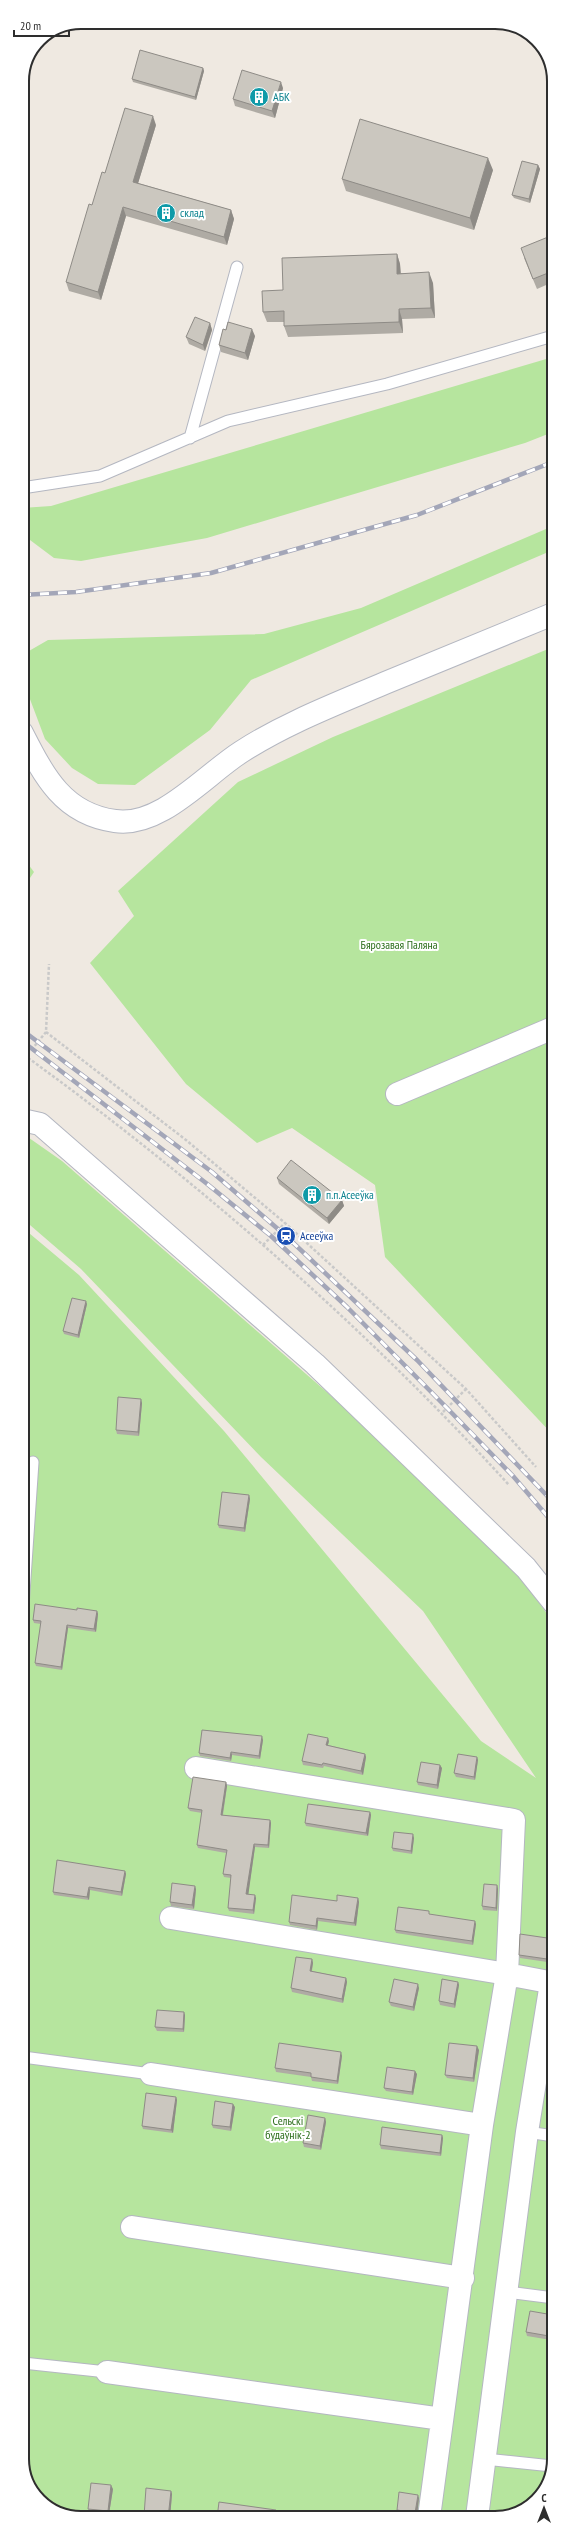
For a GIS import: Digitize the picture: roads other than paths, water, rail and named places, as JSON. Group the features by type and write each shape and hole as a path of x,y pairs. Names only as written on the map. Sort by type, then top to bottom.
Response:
{"street":[{"path":"29,745 53,788 86,815 116,822 144,820 160,812 242,752 309,715 547,616"},
{"path":"397,1094 547,1031"},
{"path":"29,1122 40,1124 316,1364 526,1568 547,1594"},
{"path":"196,1768 514,1820 507,1974 482,2125 463,2278 430,2511"},
{"path":"171,1918 547,1982"},
{"path":"478,2511 508,2292 527,2132 547,2013"},
{"path":"151,2074 482,2125"},
{"path":"132,2226 463,2278"},
{"path":"107,2372 442,2419"}],"lane":[{"path":"190,438 237,267"},
{"path":"29,487 100,476 228,421 387,384 547,338"},
{"path":"29,1520 33,1462"},
{"path":"29,2058 151,2074"},
{"path":"527,2132 547,2135"},
{"path":"508,2292 547,2297"},
{"path":"29,2364 107,2372"},
{"path":"486,2459 546,2465"}],"railway":[{"path":"29,595 76,592 211,573 417,515 547,464"},
{"path":"29,1035 212,1172 286,1236 417,1360 547,1496"},
{"path":"29,1046 206,1183 271,1236 347,1307 447,1408 513,1476 547,1516"}],"place":[{"name":"АБК","path":"259,97"},
{"name":"склад","path":"166,213"},
{"name":"п.п.Асееўка","path":"312,1195"},
{"name":"Асееўка","path":"286,1236"}],"park label":[{"name":"Бярозавая Паляна","path":"399,945"},
{"name":"Сельскі будаўнік-2","path":"288,2128"}]}
